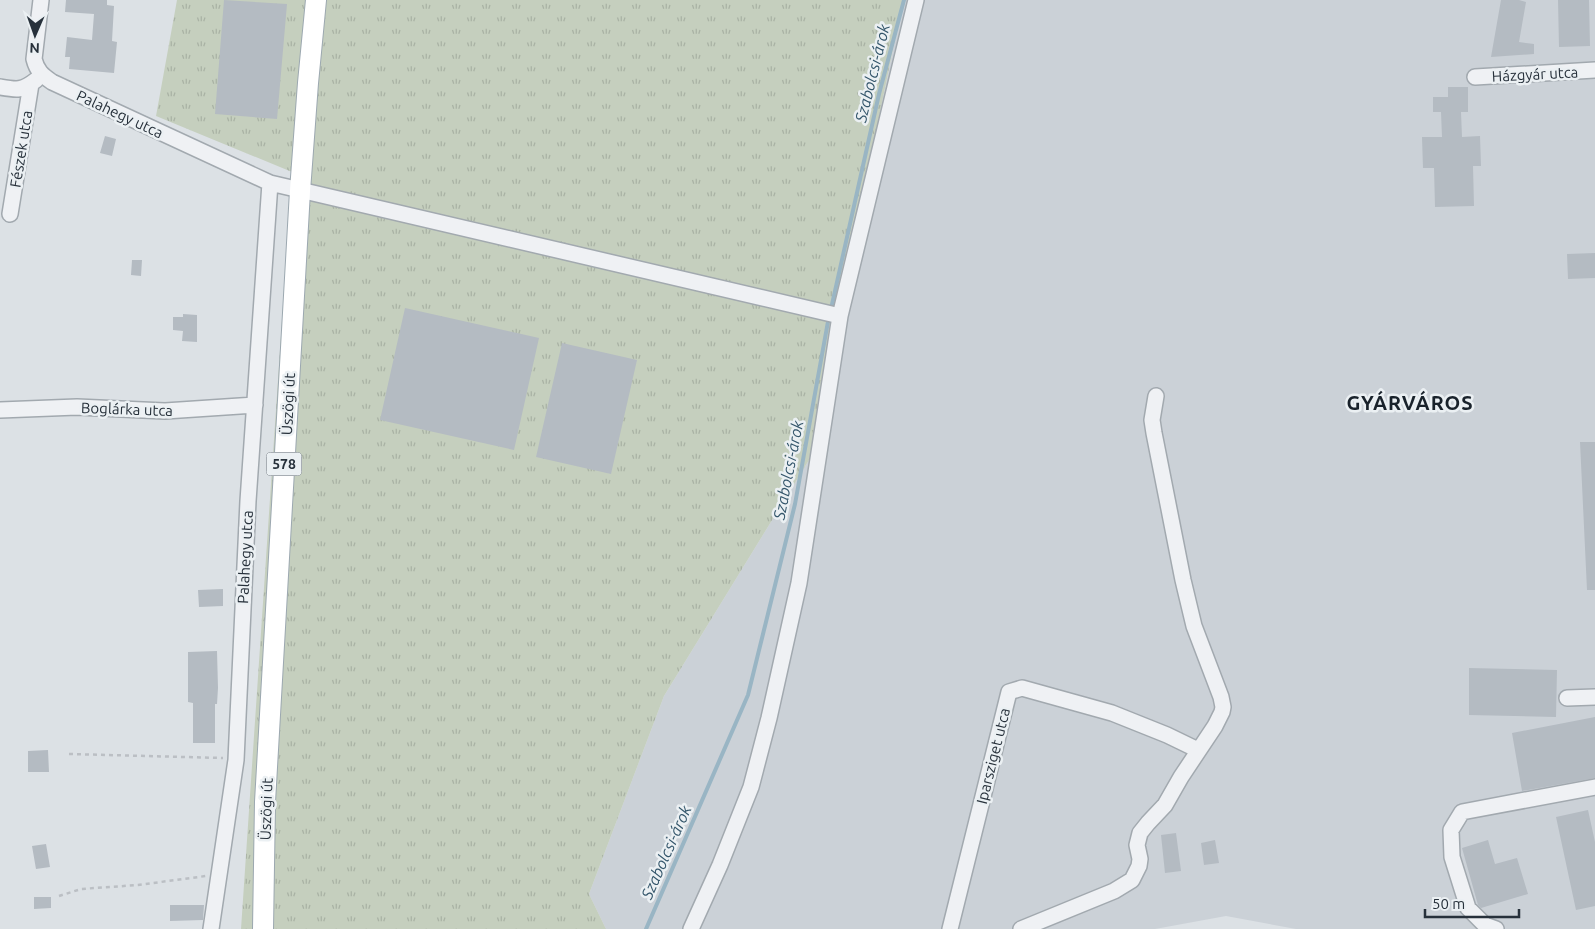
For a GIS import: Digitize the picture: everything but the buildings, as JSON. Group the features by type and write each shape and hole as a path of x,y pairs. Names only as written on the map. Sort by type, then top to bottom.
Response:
{"main road":[{"name":"Üszögi út","path":"263,929 265,802 300,191 316,0"}],"street":[{"path":"0,86 14,89 24,88 37,80 34,59 41,0"},
{"path":"691,929 720,865 751,787 769,718 799,583 833,314 916,0"},
{"name":"Házgyár utca","path":"1475,77 1595,70"},
{"name":"Palahegy utca","path":"37,80 60,86 270,183 833,314"},
{"name":"Fészek utca","path":"10,214 37,80"},
{"name":"Palahegy utca","path":"211,929 236,760 248,501 270,183"},
{"path":"1021,929 1114,891 1132,880 1139,866 1140,860 1137,845 1140,833 1165,806 1198,750 1220,718 1223,706 1194,626 1183,580 1152,420 1156,396"},
{"name":"Boglárka utca","path":"0,410 78,407 165,412 255,405"},
{"name":"Iparsziget utca","path":"950,929 1009,692 1022,688 1112,713 1167,735 1198,750"},
{"path":"1568,698 1595,697"},
{"path":"1496,929 1485,925 1468,908 1452,857 1451,830 1462,812 1595,787"}],"path":[{"path":"69,754 236,760"},
{"path":"59,896 81,889 138,885 219,874"}],"shaded area":[{"path":"903,0 1595,0 1595,929 1296,929 1226,916 1155,929 606,929 589,894 664,696 809,460"}],"green space":[{"path":"177,0 903,0 809,460 664,696 589,894 606,929 241,929 292,172 156,116"}],"waterway":[{"name":"Szabolcsi-árok","path":"831,309 879,94 904,0"},
{"name":"Szabolcsi-árok","path":"646,929 748,695 795,504 829,316"}],"district":[{"name":"GYÁRVÁROS","path":"1410,402"}]}
